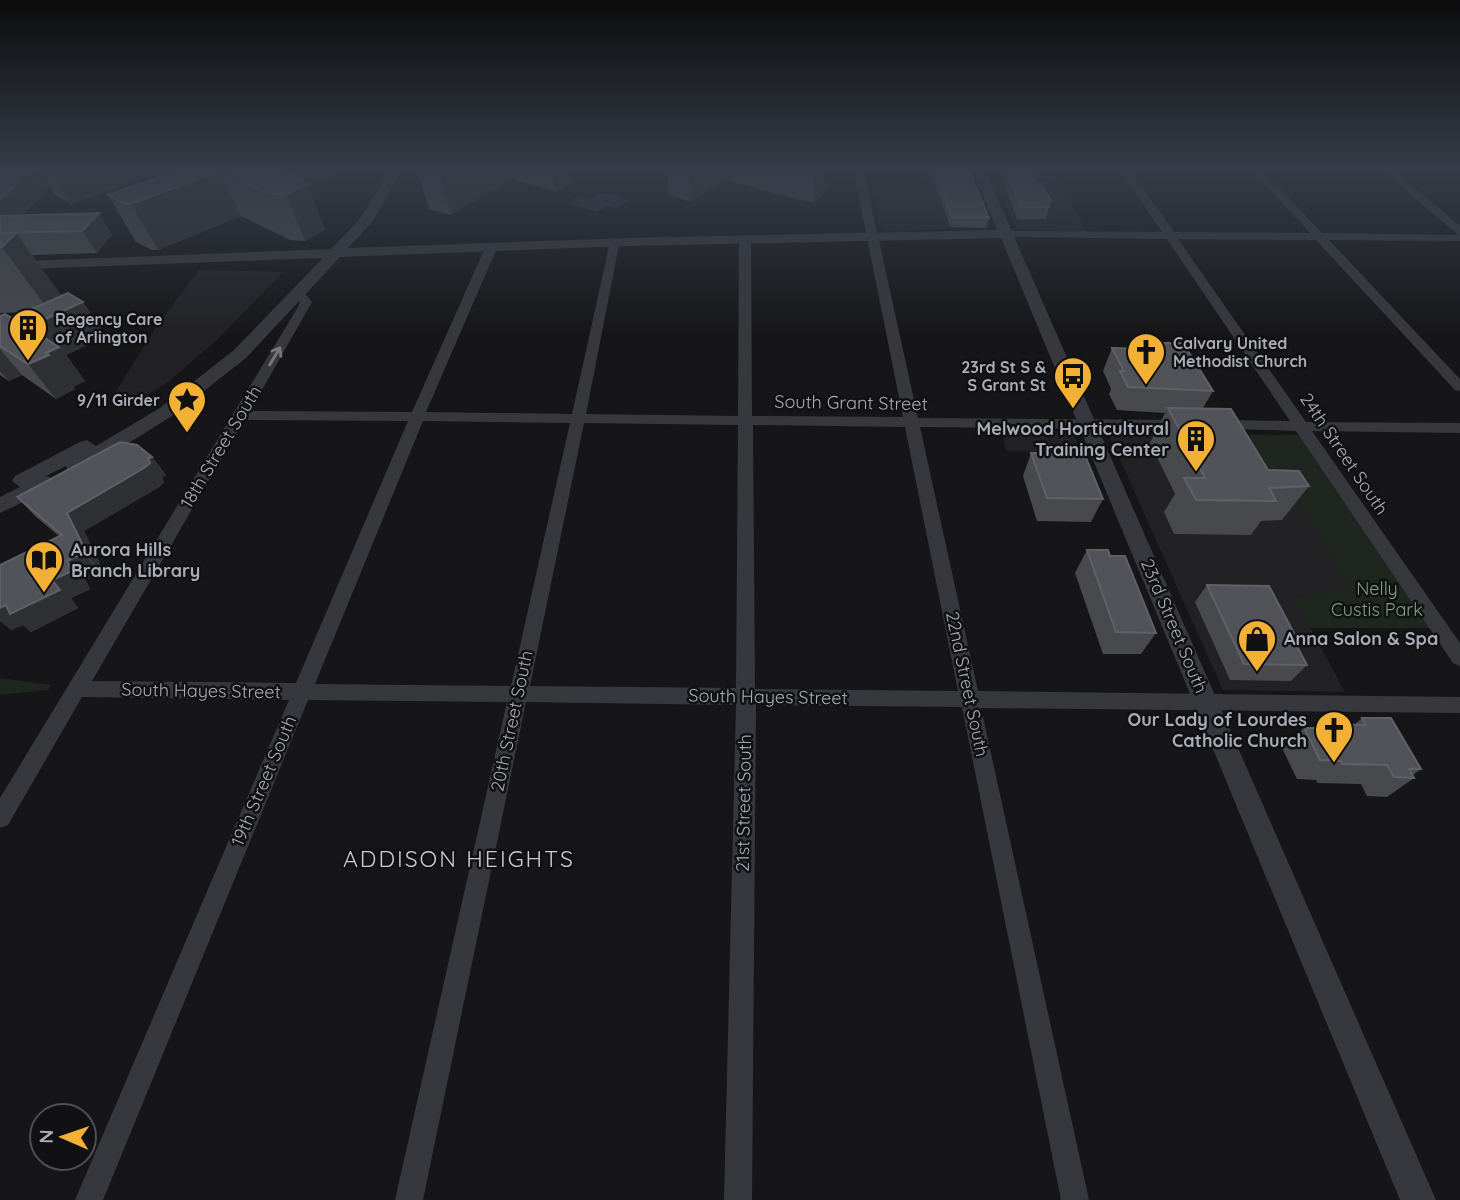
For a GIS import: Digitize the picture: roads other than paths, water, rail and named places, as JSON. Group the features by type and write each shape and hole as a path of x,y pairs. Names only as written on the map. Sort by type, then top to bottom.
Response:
{"street":[{"path":"0,506 123,440 166,412 240,354 299,294 348,224"},
{"path":"0,491 120,427 180,386 222,353 362,224"},
{"name":"22nd Street South","path":"870,224 1075,1200"},
{"name":"23rd Street South","path":"1002,224 1418,1200"},
{"name":"24th Street South","path":"1163,224 1460,658"},
{"path":"1308,224 1460,387"},
{"path":"0,266 238,259 616,242 873,236 1006,234 1460,238"},
{"name":"21st Street South","path":"738,1200 746,696 745,239"},
{"name":"20th Street South","path":"409,1200 616,242"},
{"name":"19th Street South","path":"89,1200 491,248"},
{"name":"18th Street South","path":"0,818 304,307 306,302 299,294"},
{"name":"South Grant Street","path":"240,415 1460,428"},
{"name":"South Hayes Street","path":"76,689 1460,705"}],"place":[{"name":"Regency Care of Arlington","path":"28,362"},
{"name":"Calvary United Methodist Church","path":"1146,386"},
{"name":"23rd St S & S Grant St","path":"1073,410"},
{"name":"9/11 Girder","path":"187,434"},
{"name":"Melwood Horticultural Training Center","path":"1196,473"},
{"name":"Aurora Hills Branch Library","path":"44,594"},
{"name":"Anna Salon & Spa","path":"1257,673"},
{"name":"Our Lady of Lourdes Catholic Church","path":"1334,764"}],"district":[{"name":"ADDISON HEIGHTS","path":"459,859"}],"park label":[{"name":"Nelly Custis Park","path":"1377,599"}]}
